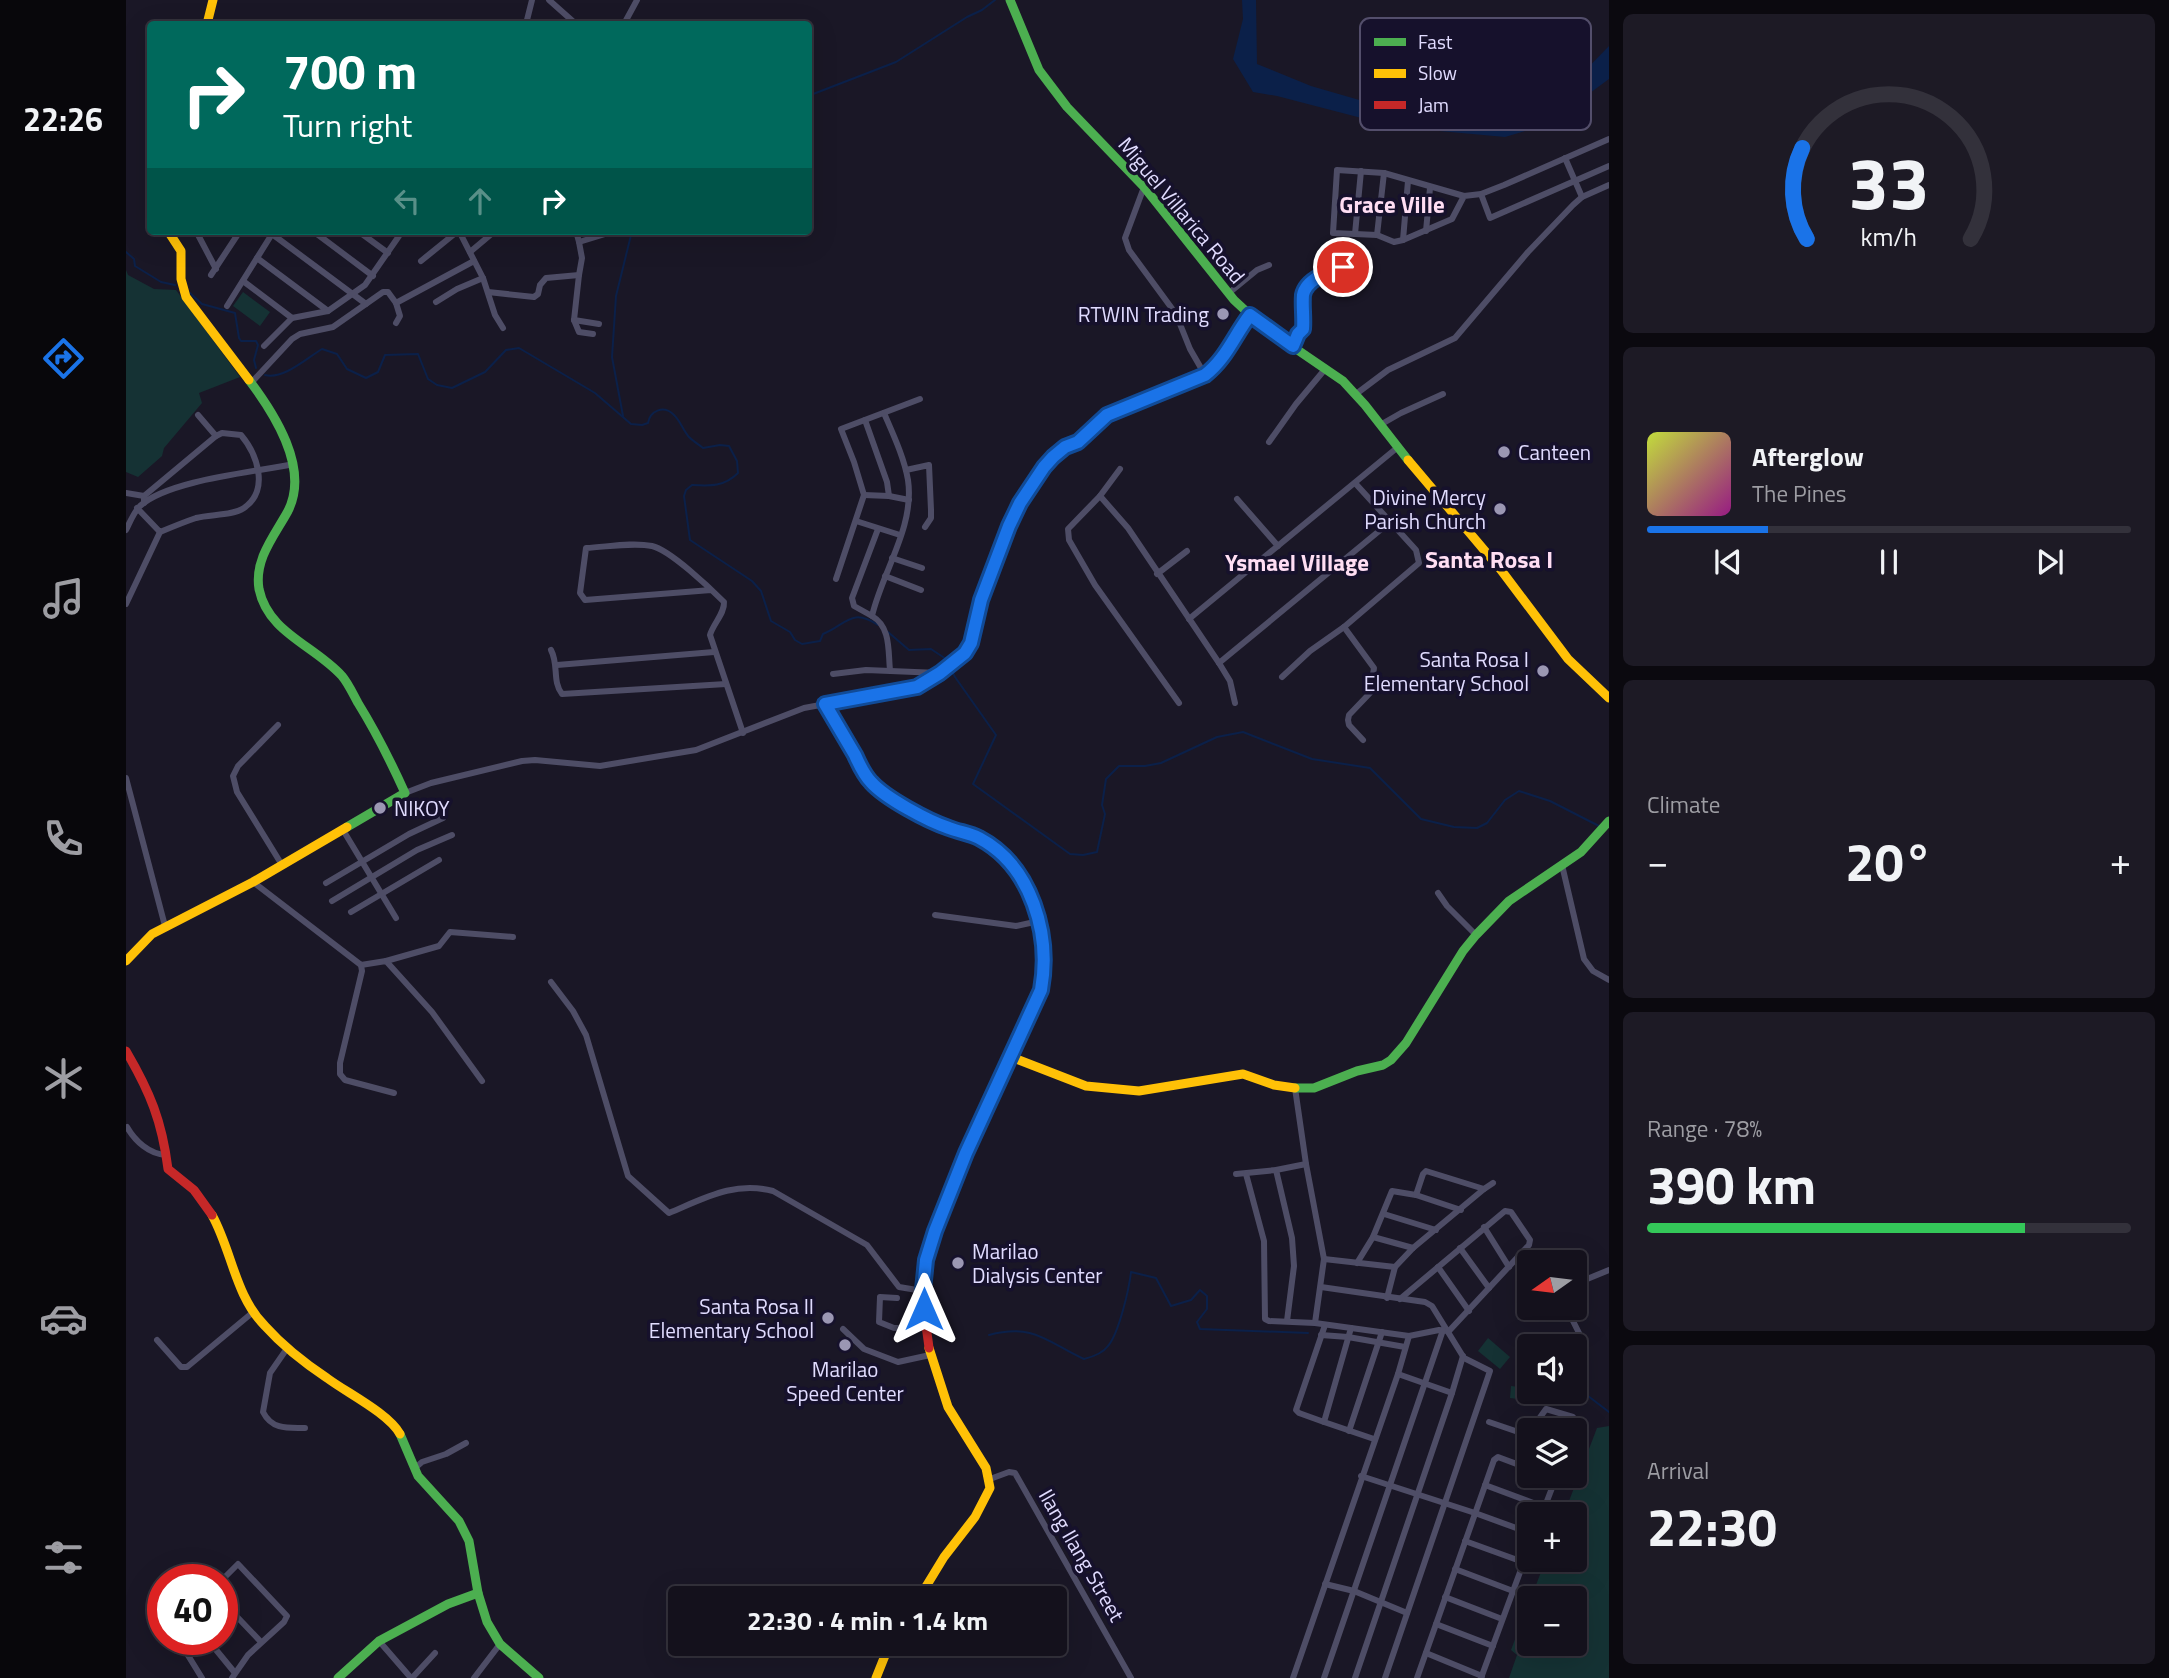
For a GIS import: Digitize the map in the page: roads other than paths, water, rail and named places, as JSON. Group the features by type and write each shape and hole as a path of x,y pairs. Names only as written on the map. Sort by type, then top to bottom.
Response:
{"street":[{"path":"208,21 213,0"},
{"path":"527,21 533,0"},
{"path":"549,0 573,21"},
{"path":"626,21 636,0"},
{"name":"Miguel Villarica Road","path":"1010,0 1042,76 1066,107 1144,187 1229,293 1250,315 1326,368 1356,394 1455,518 1502,571 1569,658 1594,688 1609,698"},
{"path":"1464,197 1452,219 1403,240 1394,242 1377,235 1333,233 1337,170 1384,173 1464,197 1481,194 1609,139"},
{"path":"1565,158 1581,197"},
{"path":"1481,194 1490,218 1609,166"},
{"path":"1355,234 1361,171"},
{"path":"1377,235 1384,173"},
{"path":"1403,240 1408,181"},
{"path":"1356,394 1388,370 1455,338 1528,252 1581,197 1609,185"},
{"path":"1144,187 1125,238 1129,250 1176,314 1190,349 1205,375"},
{"path":"1426,231 1430,188"},
{"path":"171,235 181,251 181,279 186,297 271,410 294,464 295,483 289,509 273,533 257,573 260,592 268,612 287,634 323,658 343,677 379,737 405,793"},
{"path":"198,235 214,272 237,235"},
{"path":"201,241 205,235"},
{"path":"227,306 268,235"},
{"path":"274,235 366,304"},
{"path":"318,235 373,276"},
{"path":"363,235 388,253"},
{"path":"264,346 292,318 328,311 353,294 373,276 399,235"},
{"path":"421,261 453,235"},
{"path":"460,235 483,278 495,315 503,328"},
{"path":"470,251 490,235"},
{"path":"577,235 582,258 575,320 579,332 593,334"},
{"path":"579,242 602,235"},
{"path":"257,258 328,311"},
{"path":"396,303 474,261"},
{"path":"1229,293 1257,270 1269,265"},
{"path":"1293,346 1303,329 1303,296 1309,285 1326,274 1353,265"},
{"path":"488,292 534,297 546,278 579,275"},
{"path":"436,302 483,278"},
{"path":"243,281 292,318"},
{"path":"251,383 292,339 300,334 333,327 386,292 396,303 400,316 396,323"},
{"path":"126,961 152,934 282,866 405,793 431,783 506,764 535,760 600,765 696,750 804,708 917,687 956,661 971,643 981,600 1009,526 1020,503 1044,467 1065,447 1078,442 1107,415 1205,375 1219,365 1250,315"},
{"path":"575,320 599,324"},
{"path":"1269,442 1326,368"},
{"path":"1380,425 1401,412 1443,394"},
{"path":"836,579 864,495 841,429 920,399"},
{"path":"874,618 909,500 906,470 884,413"},
{"path":"198,415 216,436"},
{"path":"865,420 887,482 889,496"},
{"path":"126,530 142,502 216,436 222,433 242,435 260,471 258,486 244,508 198,517 160,532 126,604"},
{"path":"1189,619 1398,447"},
{"path":"142,502 185,486 294,464"},
{"path":"906,470 929,465 931,518 925,527"},
{"path":"1120,470 1100,496 1068,529 1069,540 1096,585 1179,704"},
{"path":"1282,677 1419,563 1416,550 1355,483"},
{"path":"126,493 142,502 160,532"},
{"path":"864,495 909,500"},
{"path":"1100,496 1128,528 1219,663 1230,681 1235,703"},
{"path":"1237,499 1278,546"},
{"path":"856,521 900,535"},
{"path":"1219,663 1390,522"},
{"path":"878,529 852,598 854,606 874,618 886,630 890,670"},
{"path":"711,590 585,600 580,593 586,548 653,546 663,550 711,590 722,600 725,607 713,624 710,635 743,733"},
{"path":"1157,573 1187,551"},
{"path":"892,558 922,568"},
{"path":"885,576 921,590"},
{"path":"1344,627 1374,668 1370,693 1349,715 1348,720 1349,725 1363,740"},
{"path":"551,650 556,665 556,684 562,694 726,684"},
{"path":"556,665 714,652"},
{"path":"833,674 890,670 940,673"},
{"path":"825,704 870,782 907,807 949,828 976,837 1002,855 1016,867 1039,920 1044,971 1041,990 966,1153 926,1260 923,1290 929,1355 948,1407 990,1479 987,1498 926,1586"},
{"path":"278,725 239,766 233,776 233,785 282,866"},
{"path":"126,778 166,926"},
{"path":"327,883 409,834 443,818"},
{"path":"1010,1057 1086,1086 1150,1090 1243,1074 1295,1088 1314,1088 1357,1071 1383,1065 1391,1060 1413,1034 1463,951 1476,935 1509,901 1581,852 1609,821"},
{"path":"343,830 396,918"},
{"path":"331,901 417,850 452,835"},
{"path":"351,912 439,860"},
{"path":"1562,865 1584,959 1593,971 1609,980"},
{"path":"253,882 361,965 362,971 340,1063 340,1074 345,1080 394,1093"},
{"path":"1438,893 1476,935"},
{"path":"935,915 1016,926 1039,920"},
{"path":"361,965 439,947 450,932 513,936"},
{"path":"386,961 432,1012 482,1081"},
{"path":"551,982 573,1011 586,1035 628,1176 669,1213 738,1187 757,1187 773,1191 867,1245 899,1287 923,1290"},
{"path":"126,1051 146,1085 155,1108 163,1135 168,1169 194,1190 221,1231 244,1300 252,1313 326,1378 361,1400 397,1429 407,1446 418,1476 459,1521 469,1541 486,1622 500,1644 539,1678"},
{"path":"1295,1088 1324,1259 1315,1323"},
{"path":"127,1127 139,1142 166,1155"},
{"path":"1236,1174 1306,1164"},
{"path":"1276,1170 1292,1238 1294,1266 1287,1321"},
{"path":"1416,1195 1426,1171 1484,1189"},
{"path":"1246,1174 1264,1241 1265,1319 1409,1336 1446,1331"},
{"path":"1387,1298 1395,1268 1413,1248 1493,1183"},
{"path":"1357,1263 1373,1237 1392,1191 1416,1195 1461,1210"},
{"path":"1324,1678 1446,1331 1469,1311 1529,1245 1530,1240 1510,1211 1505,1211 1400,1299"},
{"path":"1384,1213 1436,1230"},
{"path":"1484,1227 1509,1266"},
{"path":"1373,1237 1413,1248"},
{"path":"1460,1248 1489,1288"},
{"path":"1324,1259 1395,1268"},
{"path":"1438,1267 1469,1311"},
{"path":"1587,1279 1609,1270"},
{"path":"1321,1287 1425,1302 1433,1306 1463,1356 1490,1371 1385,1678"},
{"path":"897,1298 880,1297 879,1322 894,1328 926,1328"},
{"path":"157,1340 181,1367 187,1367 252,1313"},
{"path":"1325,1325 1296,1410 1374,1438"},
{"path":"1324,1422 1351,1328"},
{"path":"843,1329 864,1349 898,1362 929,1355"},
{"path":"1349,1431 1382,1332"},
{"path":"1321,1335 1380,1341 1405,1347"},
{"path":"1293,1678 1409,1336"},
{"path":"288,1347 270,1373 263,1412 272,1424 281,1428 305,1428"},
{"path":"1355,1678 1463,1356"},
{"path":"1398,1374 1452,1392"},
{"path":"1539,1418 1546,1409 1574,1418"},
{"path":"1489,1422 1517,1432"},
{"path":"415,1468 422,1462 446,1454 466,1443"},
{"path":"1417,1678 1494,1460 1498,1457 1517,1464"},
{"name":"Ilang Ilang Street","path":"990,1479 1009,1472 1015,1473 1130,1678"},
{"path":"1362,1476 1517,1528"},
{"path":"1485,1485 1524,1502"},
{"path":"1465,1541 1517,1560"},
{"path":"219,1655 234,1676 248,1655 284,1622 287,1616 238,1564"},
{"path":"1455,1569 1513,1591"},
{"path":"1426,1653 1481,1677 1520,1572"},
{"path":"1325,1584 1353,1591 1408,1613"},
{"path":"345,1676 379,1641 448,1604 478,1593"},
{"path":"1446,1597 1502,1619"},
{"path":"238,1617 261,1642"},
{"path":"1436,1624 1493,1646"},
{"path":"379,1641 411,1678 435,1653"},
{"path":"474,1678 500,1644"},
{"path":"188,1655 202,1678"},
{"path":"876,1678 883,1656"}],"water":[{"path":"1242,0 1256,0 1257,64 1311,86 1360,100 1360,118 1253,92 1233,59 1243,19"},
{"path":"1609,46 1609,79 1591,92 1591,65"},
{"path":"1429,130 1528,130 1505,137"}],"waterway":[{"path":"812,94 896,62 995,0"},
{"path":"623,416 612,357 616,296 631,235"},
{"path":"126,252 134,259 135,266 161,282 175,285"},
{"path":"190,293 202,304 235,313 241,341 256,341 258,345 254,360 256,368"},
{"path":"265,375 272,376 287,371 322,349 337,354 347,369 366,378 378,372 385,355 418,354 428,379 437,385 452,388 485,372 506,350 519,348 595,393 631,424 648,423 654,413 665,410 675,416 689,437 703,448 729,446 737,461 738,473 722,483 692,485 686,490 684,496 690,540 752,581 761,591 771,621 790,632 795,640 802,644 820,641 823,634 849,619 861,618 878,625"},
{"path":"888,632 909,650 931,649 946,659 955,677 996,735 973,784 1070,854 1097,852 1105,814 1102,805 1106,779 1119,766 1161,763 1217,737 1243,732 1312,759 1370,768 1421,819 1454,827 1477,828 1487,823 1505,800 1519,791 1550,801 1599,826"},
{"path":"989,1335 1018,1331 1040,1336 1084,1359 1097,1354 1108,1346 1116,1331 1131,1272 1156,1278 1171,1306 1191,1300 1200,1290 1207,1296 1207,1309 1197,1322 1200,1329 1308,1333"},
{"path":"1587,1395 1609,1412"}],"place":[{"name":"RTWIN Trading","path":"1223,314"},
{"name":"Canteen","path":"1504,452"},
{"name":"Divine Mercy Parish Church","path":"1500,509"},
{"name":"Santa Rosa I Elementary School","path":"1543,671"},
{"name":"NIKOY","path":"380,808"},
{"name":"Marilao Dialysis Center","path":"958,1263"},
{"name":"Santa Rosa II Elementary School","path":"828,1318"},
{"name":"Marilao Speed Center","path":"845,1345"}],"district":[{"name":"Grace Ville","path":"1392,204"},
{"name":"Santa Rosa I","path":"1489,559"},
{"name":"Ysmael Village","path":"1297,562"}]}
